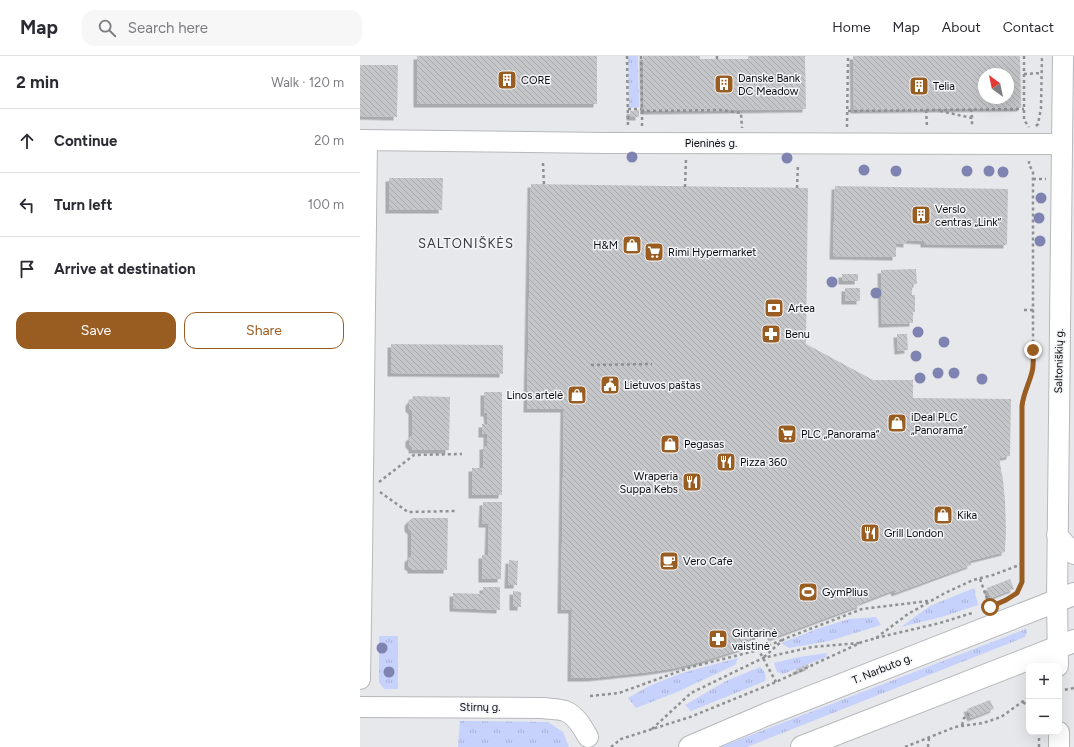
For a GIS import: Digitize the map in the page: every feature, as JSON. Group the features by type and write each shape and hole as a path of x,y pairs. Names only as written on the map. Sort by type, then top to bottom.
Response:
{"main road":[{"name":"T. Narbuto g.","path":"690,747 766,715 1065,597"},
{"path":"802,747 1063,651"}],"street":[{"name":"Saltoniškių g.","path":"1063,56 1057,535 1065,597 1063,651"},
{"name":"Pieninės g.","path":"363,140 606,143 813,142 1062,144"},
{"path":"360,679 362,591 363,140"},
{"path":"1057,535 1074,554"},
{"name":"Stirnų g.","path":"360,707 543,708 566,711 574,716 580,723 588,737"},
{"path":"1059,735 1059,747"}],"path":[{"path":"627,56 628,128"},
{"path":"641,56 642,128"},
{"path":"847,128 848,56"},
{"path":"1024,56 1024,120 1030,129 1038,124 1042,108 1042,56"},
{"path":"1024,74 1042,73"},
{"path":"628,109 722,110 741,113 742,128"},
{"path":"972,109 972,129"},
{"path":"848,111 1024,109"},
{"path":"926,110 927,128"},
{"path":"936,110 972,118"},
{"path":"543,163 544,185"},
{"path":"797,188 798,164"},
{"path":"1006,600 1017,593 1022,582 1022,406 1023,397 1034,366 1033,180"},
{"path":"1024,310 1033,310"},
{"path":"591,365 652,364"},
{"path":"378,482 414,455 462,454"},
{"path":"378,491 408,512 455,511"},
{"path":"876,638 908,614 930,601 973,580 994,576 1022,564"},
{"path":"980,579 988,594 990,607"},
{"path":"590,696 619,693 691,667 759,650 862,609 930,601"},
{"path":"983,609 996,605"},
{"path":"611,747 621,739 690,717 776,682 862,642 940,623 976,611"},
{"path":"753,637 776,682"},
{"path":"763,658 784,639"},
{"path":"652,730 691,693 763,658 812,647 862,642"},
{"path":"1062,690 1074,688"},
{"path":"905,747 955,727 983,723 1001,717 1027,699"},
{"path":"962,725 964,718 969,714"},
{"path":"1039,735 1039,747"},
{"path":"928,747 929,738"}],"green space":[{"path":"628,56 638,56 639,107 629,108"},
{"path":"974,588 978,605 945,616 901,627 930,606"},
{"path":"876,617 881,625 829,641 789,648 781,643 817,629 849,619"},
{"path":"1026,629 1027,632 1025,637 747,747 720,747 1023,630"},
{"path":"379,636 398,636 398,689 384,689 379,682"},
{"path":"827,653 826,657 783,674 777,672 774,663 799,657"},
{"path":"738,658 735,665 677,692 636,708 628,698 649,686 682,673"},
{"path":"760,667 765,673 765,681 691,711 685,705 726,681"},
{"path":"460,721 548,722 563,732 569,747 458,747"}],"building":[{"name":"CORE","path":"417,56 597,56 597,104 417,104"},
{"name":"Danske Bank DC Meadow","path":"643,56 700,56 700,59 748,59 748,56 805,56 806,109 644,111"},
{"name":"Telia","path":"853,56 1020,56 1021,108 854,110"},
{"path":"360,65 398,65 397,117 360,116"},
{"path":"639,110 639,117 630,117 630,111"},
{"path":"389,178 443,178 442,210 389,210"},
{"name":"PLC „Panorama“","path":"531,184 808,188 806,344 873,380 913,380 913,398 1011,399 1010,456 999,458 1005,501 1005,552 969,561 971,565 895,593 894,590 860,603 861,605 772,638 769,631 742,642 744,648 703,661 675,668 648,672 591,678 571,678 572,610 561,610 564,409 527,409"},
{"name":"Verslo centras „Link“","path":"835,186 1008,189 1007,245 924,244 924,241 907,240 907,244 896,243 896,257 833,256"},
{"path":"916,269 917,284 912,285 912,295 915,295 915,312 913,312 913,323 882,324 881,270"},
{"path":"842,274 858,274 858,281 842,281"},
{"path":"845,288 860,288 860,301 845,301"},
{"path":"897,334 907,334 908,350 898,351"},
{"path":"391,344 503,345 503,374 391,373"},
{"path":"484,392 502,392 502,495 472,495 472,468 483,468 483,446 487,446 487,434 482,434 482,424 488,424 487,413 484,413"},
{"path":"413,396 450,397 449,450 412,450 412,447 409,444 409,438 412,436 412,411 409,408 409,402"},
{"path":"483,502 502,502 501,579 482,579 482,555 488,555 489,524 482,524"},
{"path":"412,518 448,518 447,570 411,570 408,566 408,559 411,556 411,531 408,528 408,522"},
{"path":"509,560 518,561 517,585 508,585"},
{"path":"1010,579 1014,589 991,598 987,588"},
{"path":"483,587 500,587 500,610 453,608 453,593 483,594"},
{"path":"513,591 521,592 521,607 513,607"},
{"path":"808,664 809,667 796,672 796,669"},
{"path":"990,700 994,709 971,718 967,709"}],"place":[{"name":"CORE","path":"507,80"},
{"name":"Danske Bank DC Meadow","path":"724,84"},
{"name":"Telia","path":"919,86"},
{"name":"Verslo centras „Link“","path":"921,215"},
{"name":"H&M","path":"632,245"},
{"name":"Rimi Hypermarket","path":"654,252"},
{"name":"Artea","path":"774,308"},
{"name":"Benu","path":"771,334"},
{"name":"Lietuvos paštas","path":"610,385"},
{"name":"Linos artelė","path":"577,395"},
{"name":"iDeal PLC „Panorama“","path":"897,423"},
{"name":"PLC „Panorama“","path":"787,434"},
{"name":"Pegasas","path":"670,444"},
{"name":"Pizza 360","path":"726,462"},
{"name":"Wraperia Suppa Kebs","path":"692,482"},
{"name":"Kika","path":"943,515"},
{"name":"Grill London","path":"870,533"},
{"name":"Vero Cafe","path":"669,561"},
{"name":"GymPlius","path":"808,592"},
{"name":"Gintarinė vaistinė","path":"718,639"}],"district":[{"name":"SALTONIŠKĖS","path":"466,243"}],"route":[{"path":"990,607 1017,593 1022,582 1022,406 1023,397 1034,366 1033,350"}]}
